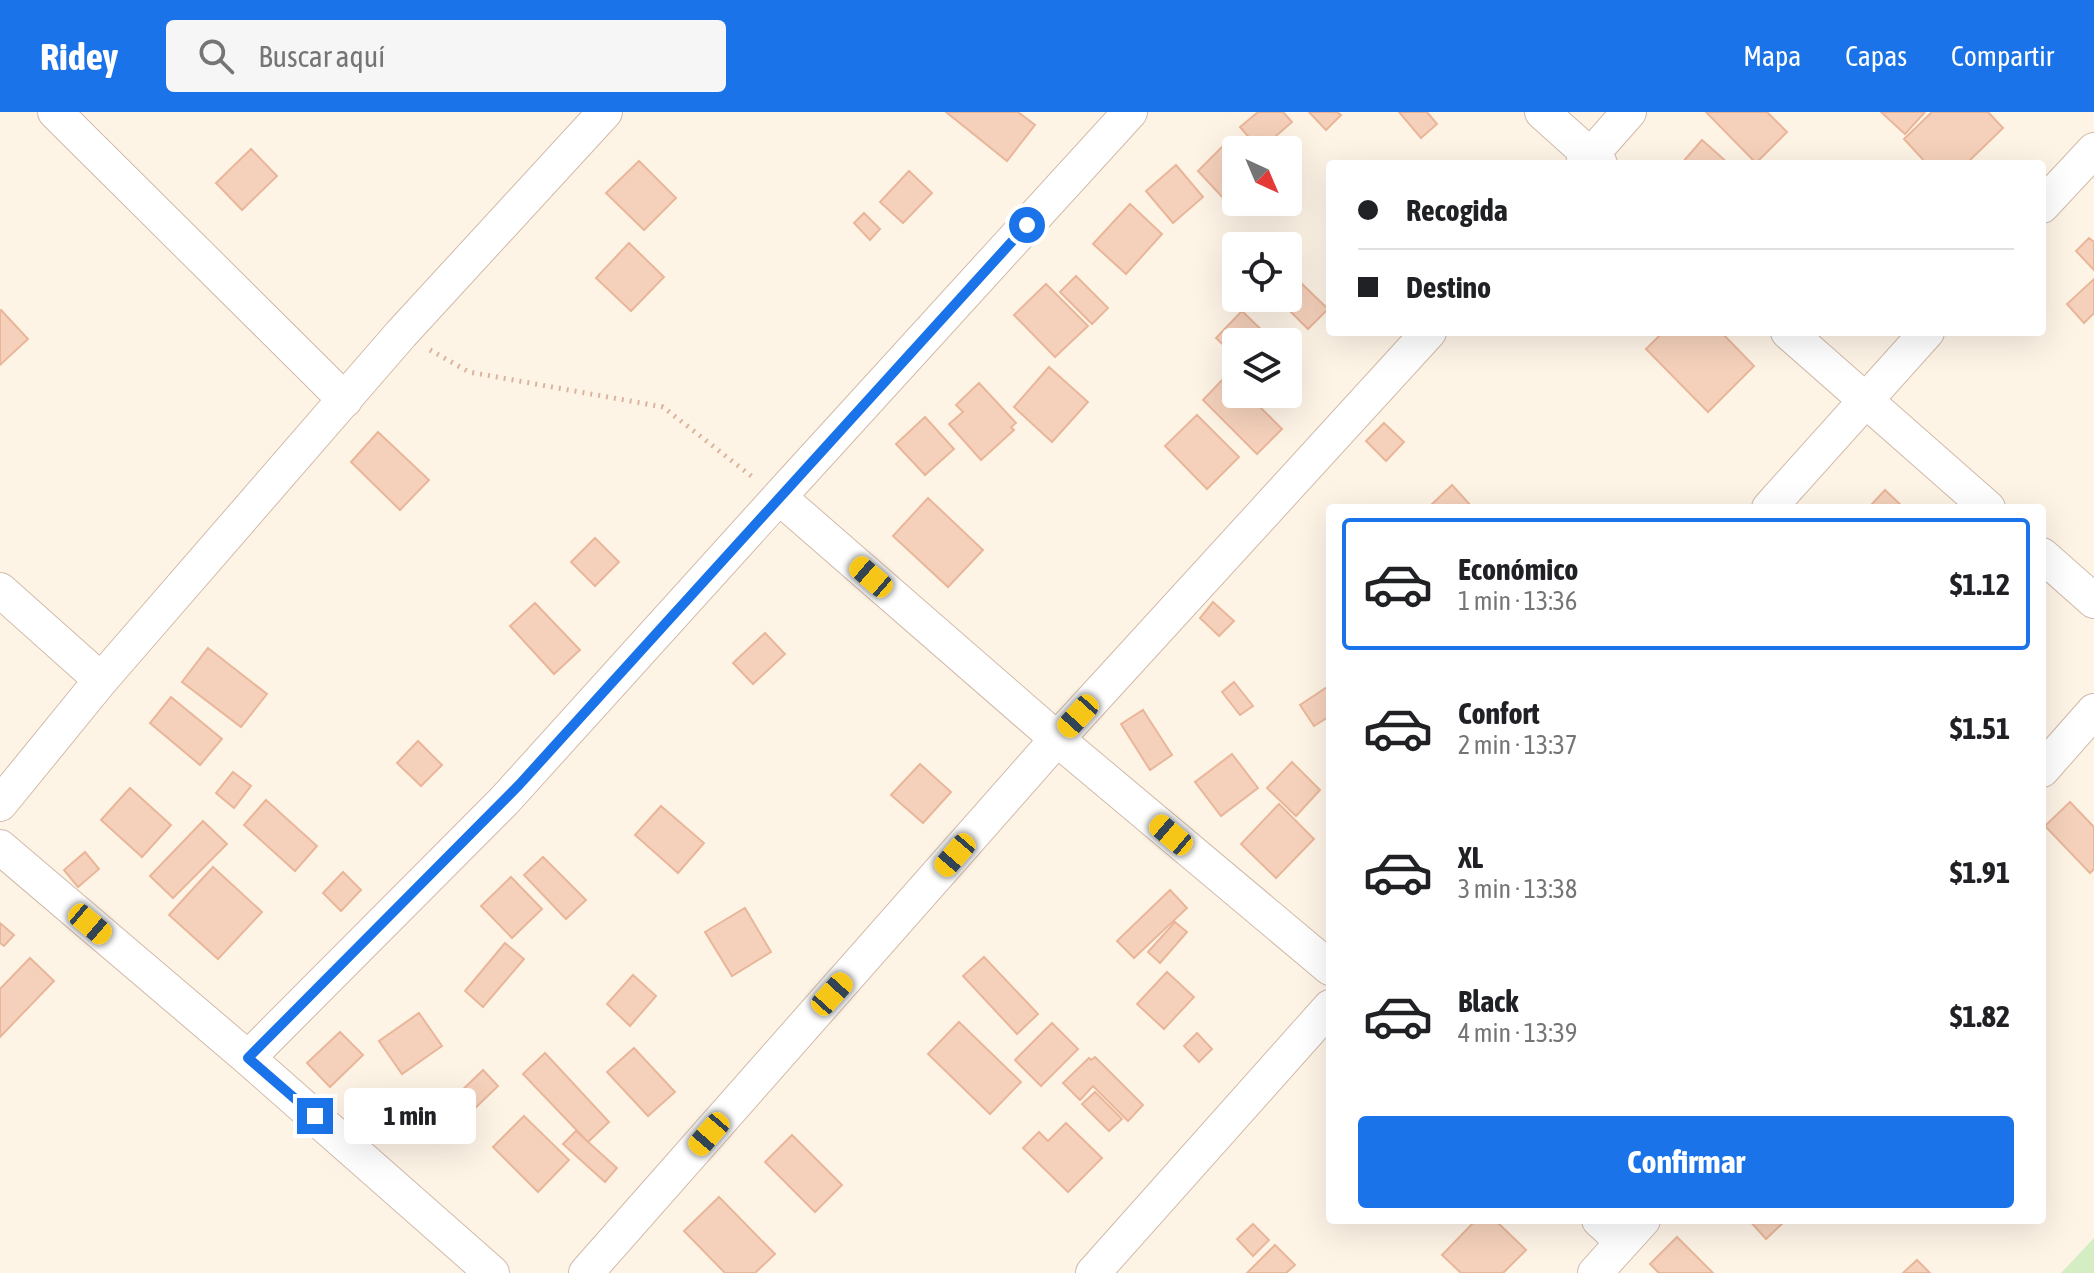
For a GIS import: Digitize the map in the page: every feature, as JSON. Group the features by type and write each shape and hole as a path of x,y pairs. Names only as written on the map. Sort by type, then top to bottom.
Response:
{"street":[{"path":"55,112 345,400"},
{"path":"248,1058 504,801 1130,112"},
{"path":"1542,112 1590,160"},
{"path":"1592,160 1629,112"},
{"path":"0,804 101,680 401,334 600,114"},
{"path":"2046,202 2094,150"},
{"path":"586,1273 1057,739 1425,336"},
{"path":"1792,336 1983,504"},
{"path":"1773,504 1923,336"},
{"path":"779,497 1057,739 1326,965"},
{"path":"2046,559 2094,601"},
{"path":"0,590 101,680"},
{"path":"2046,765 2094,711"},
{"path":"0,847 248,1058 492,1273"},
{"path":"1093,1273 1326,1011"},
{"path":"1595,1273 1622,1227"}],"path":[{"path":"401,334 469,372 663,407 779,497"}],"green space":[{"path":"2094,1238 2094,1273 2061,1273"}],"building":[{"path":"946,112 1018,112 1035,125 1007,161"},
{"path":"1258,112 1283,112 1292,122 1276,136 1248,136 1240,127"},
{"path":"1309,112 1337,112 1341,115 1326,130"},
{"path":"1399,112 1427,112 1437,124 1421,138"},
{"path":"1706,112 1767,112 1787,132 1759,160 1753,160"},
{"path":"1881,112 1925,112 1905,134"},
{"path":"1932,112 1988,112 2003,128 1970,160 1923,160 1904,139"},
{"path":"1702,140 1724,160 1684,160"},
{"path":"1222,147 1222,197 1198,171"},
{"path":"251,149 277,176 242,210 216,183"},
{"path":"639,161 676,198 644,230 606,193"},
{"path":"1176,165 1203,197 1173,223 1146,191"},
{"path":"909,171 932,193 903,223 880,202"},
{"path":"1130,204 1162,234 1126,274 1093,244"},
{"path":"864,213 880,229 870,240 854,223"},
{"path":"2089,238 2094,242 2094,270 2076,251"},
{"path":"629,243 664,277 631,311 596,278"},
{"path":"1076,276 1108,308 1092,324 1060,292"},
{"path":"2094,279 2094,313 2084,323 2067,304"},
{"path":"1046,284 1088,326 1055,357 1014,315"},
{"path":"1302,284 1326,307 1326,311 1308,329 1291,312 1302,312"},
{"path":"0,311 28,339 0,365"},
{"path":"1243,312 1260,328 1226,328"},
{"path":"1659,336 1725,336 1754,366 1708,412 1646,349"},
{"path":"1049,367 1088,402 1052,442 1014,407"},
{"path":"1222,380 1222,408 1261,408 1282,429 1257,454 1203,400"},
{"path":"979,383 1016,423 1011,427 1014,430 981,460 949,424 963,412 956,405"},
{"path":"1197,415 1239,457 1207,489 1165,446"},
{"path":"925,417 954,449 925,475 896,444"},
{"path":"1384,423 1404,442 1386,461 1366,441"},
{"path":"378,432 429,480 400,510 351,462"},
{"path":"1452,485 1469,504 1432,504"},
{"path":"1885,490 1900,504 1872,504"},
{"path":"928,498 983,550 948,587 893,536"},
{"path":"595,538 619,562 595,586 571,562"},
{"path":"1213,602 1234,621 1219,636 1200,618"},
{"path":"535,603 580,650 554,674 510,626"},
{"path":"765,633 785,654 753,684 733,663"},
{"path":"208,648 267,694 241,727 182,682"},
{"path":"1234,682 1253,706 1240,715 1222,692"},
{"path":"1326,688 1326,718 1314,726 1300,705"},
{"path":"171,697 222,739 200,765 150,723"},
{"path":"1143,710 1172,755 1150,770 1121,724"},
{"path":"418,741 442,765 421,786 397,763"},
{"path":"1232,754 1258,788 1221,816 1195,782"},
{"path":"1292,762 1320,790 1296,816 1267,788"},
{"path":"920,764 951,792 923,823 891,795"},
{"path":"233,772 251,786 234,808 216,793"},
{"path":"130,788 171,825 142,857 101,820"},
{"path":"266,800 317,846 295,871 244,825"},
{"path":"2070,802 2094,827 2094,869 2090,873 2046,825"},
{"path":"1279,804 1314,839 1276,878 1241,844"},
{"path":"661,806 704,843 678,873 635,835"},
{"path":"203,821 227,844 173,898 150,876"},
{"path":"85,852 99,869 78,887 64,870"},
{"path":"543,857 586,900 566,919 524,875"},
{"path":"213,867 262,912 218,959 169,915"},
{"path":"343,872 361,890 341,911 323,893"},
{"path":"511,877 542,909 512,938 481,906"},
{"path":"1170,890 1187,908 1134,958 1117,941"},
{"path":"745,908 771,952 732,976 705,932"},
{"path":"1175,922 1187,932 1160,963 1148,952"},
{"path":"0,923 14,935 4,946 0,943"},
{"path":"505,943 524,959 483,1007 465,991"},
{"path":"984,957 1038,1014 1017,1034 963,976"},
{"path":"30,958 54,981 0,1037 0,989"},
{"path":"1167,972 1194,997 1164,1029 1137,1004"},
{"path":"633,975 656,996 630,1026 607,1004"},
{"path":"419,1013 442,1046 402,1074 379,1041"},
{"path":"959,1022 1021,1082 990,1114 928,1054"},
{"path":"1052,1023 1078,1049 1041,1086 1015,1060"},
{"path":"340,1032 363,1055 330,1087 307,1063"},
{"path":"1197,1033 1212,1049 1199,1062 1184,1046"},
{"path":"634,1048 675,1092 648,1116 607,1072"},
{"path":"545,1053 609,1122 588,1142 523,1074"},
{"path":"1095,1057 1143,1105 1128,1121 1093,1086 1080,1100 1063,1083 1089,1058"},
{"path":"483,1070 498,1086 468,1115 453,1099"},
{"path":"1095,1092 1122,1119 1109,1131 1082,1104"},
{"path":"524,1116 569,1160 538,1192 493,1147"},
{"path":"1066,1123 1102,1158 1068,1192 1023,1148 1039,1132 1048,1141"},
{"path":"576,1131 617,1168 605,1182 563,1144"},
{"path":"792,1135 842,1185 815,1212 765,1162"},
{"path":"719,1197 775,1254 755,1273 725,1273 684,1231"},
{"path":"1253,1224 1269,1240 1253,1256 1237,1239"},
{"path":"1472,1224 1499,1224 1526,1250 1503,1273 1461,1273 1442,1255"},
{"path":"1753,1224 1782,1224 1766,1239"},
{"path":"1677,1237 1713,1273 1659,1273 1650,1264"},
{"path":"1275,1245 1295,1265 1286,1273 1247,1273"},
{"path":"1917,1260 1930,1273 1903,1273"}],"route":[{"path":"315,1116 248,1058 519,785 1027,225"}]}
